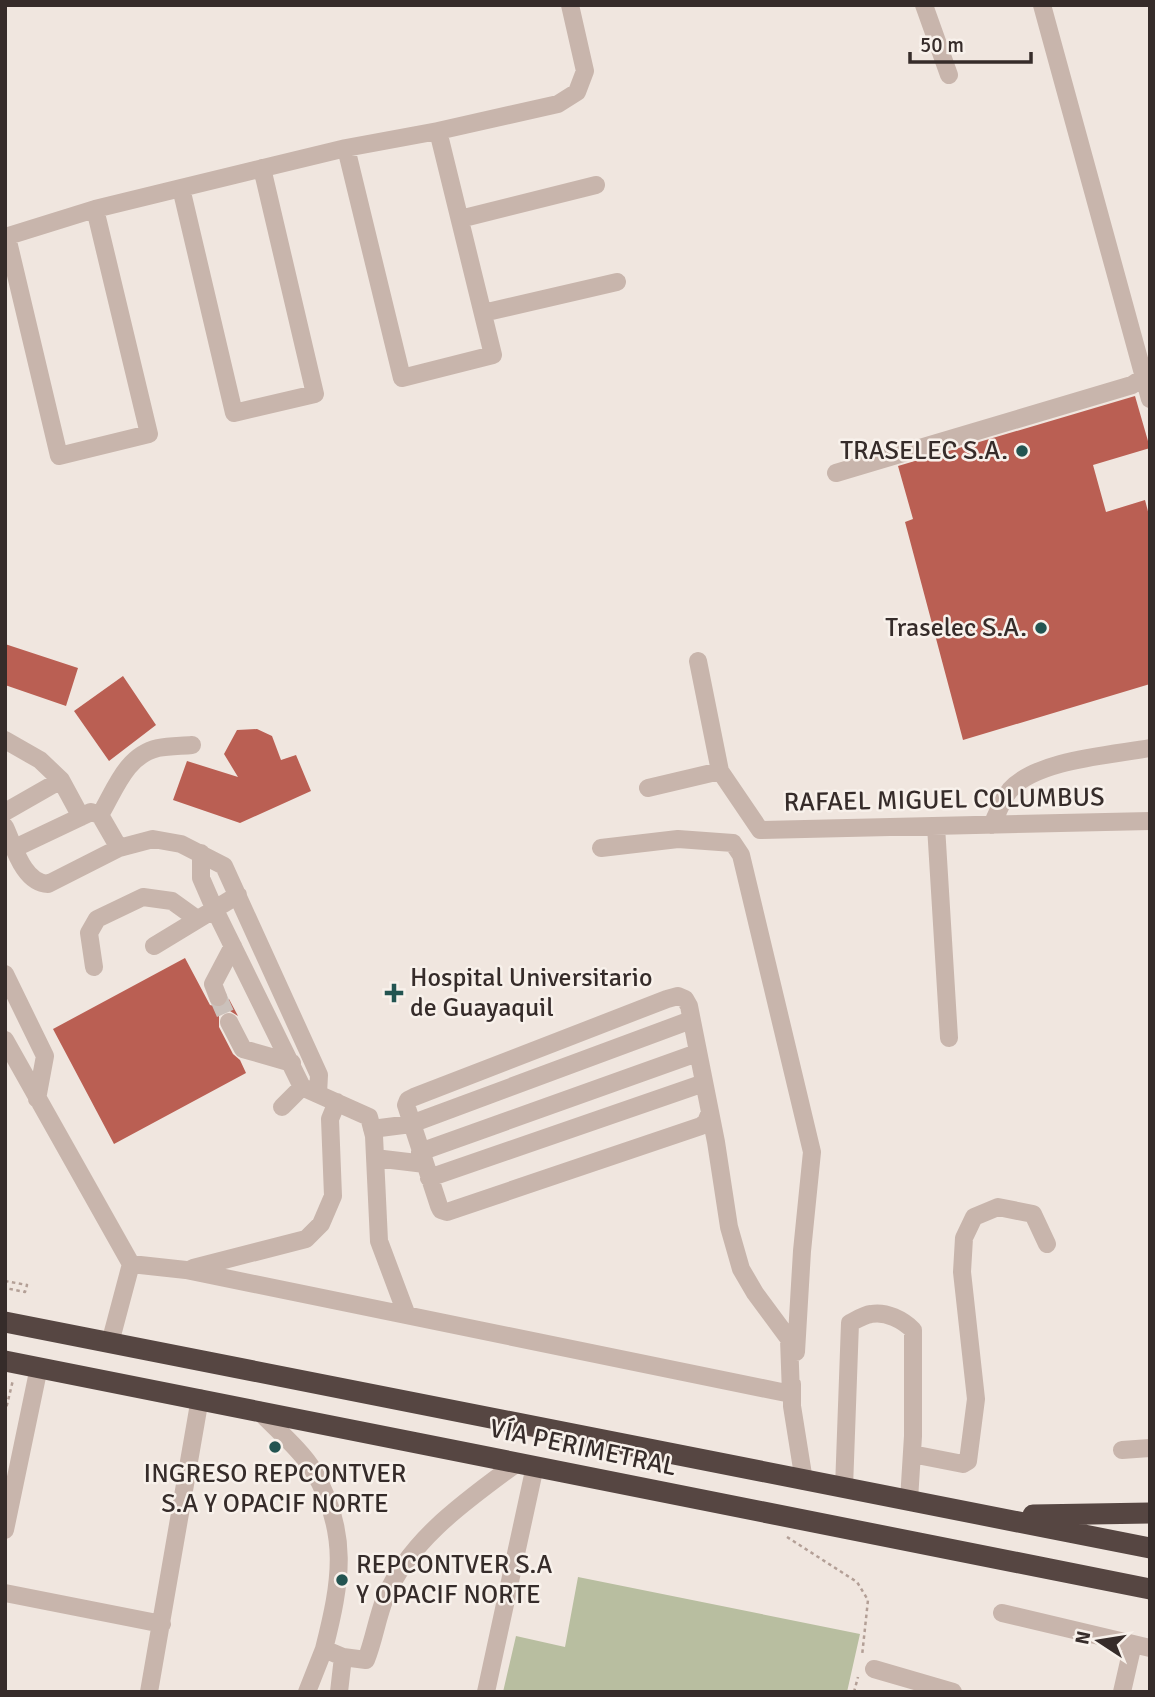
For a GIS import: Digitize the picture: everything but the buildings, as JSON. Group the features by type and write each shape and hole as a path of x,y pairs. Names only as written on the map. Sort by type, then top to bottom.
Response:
{"highway":[{"name":"VÍA PERIMETRAL","path":"5,1322 1150,1548"},
{"name":"VÍA PERIMETRAL","path":"11,1362 1150,1589"},
{"path":"992,1516 1150,1513"}],"street":[{"path":"95,209 149,434 59,456 6,237 95,209 346,148 558,104 577,92 585,71 570,5"},
{"path":"924,5 949,75"},
{"path":"1042,5 1150,399"},
{"path":"346,148 402,378 493,355 438,131"},
{"path":"181,188 234,413 315,394 262,169"},
{"path":"460,219 596,185"},
{"path":"482,313 617,282"},
{"path":"836,473 1132,384 1144,377"},
{"path":"648,788 720,771 698,661"},
{"path":"5,740 40,760 61,780 81,817"},
{"path":"100,815 121,775 135,760 155,748 192,745"},
{"path":"992,825 1008,792 1024,777 1042,768 1150,748"},
{"name":"RAFAEL MIGUEL COLUMBUS","path":"720,771 760,830 1150,821"},
{"path":"5,813 61,780"},
{"path":"15,848 91,812 100,815 119,849"},
{"path":"936,826 949,1038"},
{"path":"5,827 27,873 39,884 48,884 119,849 153,839 181,844 224,866 319,1075 310,1091 282,1107"},
{"path":"601,848 678,839 733,843 741,855 812,1153 791,1394"},
{"path":"201,853 201,878 292,1063 310,1091 369,1117 375,1158 379,1241 406,1313"},
{"path":"154,946 238,895"},
{"path":"94,967 89,933 97,919 143,897 172,901 197,919"},
{"path":"218,998 213,984 233,946"},
{"path":"5,974 46,1056 37,1098"},
{"path":"710,1112 701,1126 447,1212 441,1210 406,1105 408,1100 414,1097 667,999 678,996 685,999 710,1112 729,1227 741,1269 789,1339 791,1394 804,1481"},
{"path":"372,1129 411,1124 691,1020"},
{"path":"229,1022 243,1049 292,1063"},
{"path":"5,1041 131,1264 110,1343"},
{"path":"425,1164 697,1053"},
{"path":"375,1158 425,1164 704,1083"},
{"path":"186,1270 306,1239 321,1224 333,1196 330,1119 337,1102"},
{"path":"912,1454 963,1464 968,1461 976,1399 961,1272 964,1238 974,1217 998,1207 1032,1214 1047,1244"},
{"path":"131,1264 186,1270 406,1313 791,1394"},
{"path":"844,1488 850,1323 871,1314 903,1320 913,1330 909,1500"},
{"path":"5,1530 14,1446 39,1367"},
{"path":"149,1692 200,1398"},
{"path":"258,1410 312,1468 334,1517 340,1555 337,1597 324,1648 307,1692"},
{"path":"1122,1450 1150,1448"},
{"path":"324,1648 343,1657 366,1660 386,1597 402,1567 428,1536 471,1497 526,1464"},
{"path":"486,1692 526,1464"},
{"path":"5,1593 162,1624"},
{"path":"1002,1613 1141,1646 1122,1692"},
{"path":"339,1692 343,1657"},
{"path":"874,1669 953,1692"}],"path":[{"path":"5,1281 26,1285 25,1292 5,1288"},
{"path":"5,1413 11,1362"},
{"path":"779,1532 857,1582 868,1600 865,1642 854,1692"}],"green space":[{"path":"578,1577 860,1634 847,1692 503,1692 516,1636 565,1647"}],"tunnel":[{"path":"218,997 229,1022"}],"place":[{"name":"TRASELEC S.A.","path":"1022,451"},
{"name":"Traselec S.A.","path":"1041,628"},
{"name":"Hospital Universitario de Guayaquil","path":"394,993"},
{"name":"INGRESO REPCONTVER S.A Y OPACIF NORTE","path":"275,1447"},
{"name":"REPCONTVER S.A Y OPACIF NORTE","path":"342,1580"}]}
